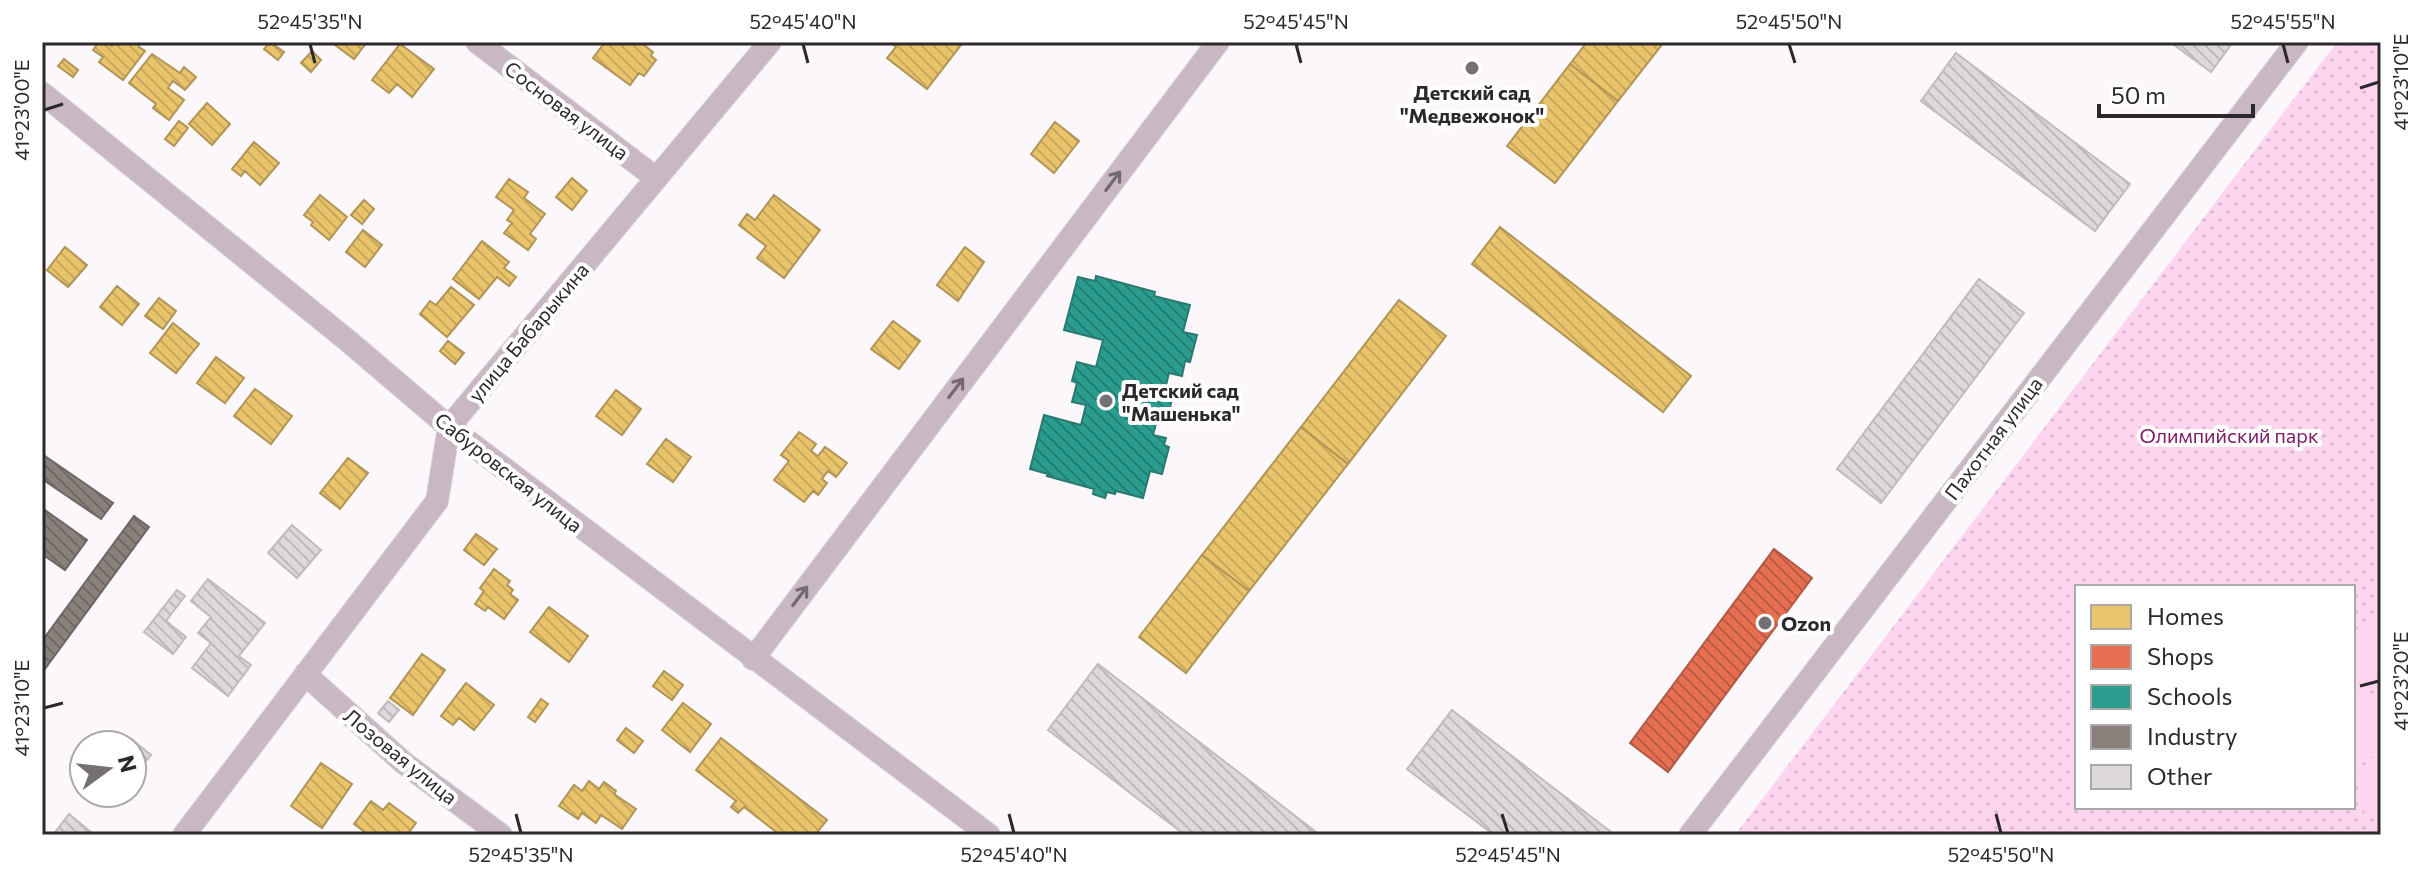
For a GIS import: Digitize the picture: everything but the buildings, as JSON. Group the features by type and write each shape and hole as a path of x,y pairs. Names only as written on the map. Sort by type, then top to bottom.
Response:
{"street":[{"name":"Сосновая улица","path":"477,42 656,178"},
{"name":"улица Бабарыкина","path":"449,427 770,42"},
{"path":"753,659 1218,42"},
{"name":"Пахотная улица","path":"1690,835 2297,42"},
{"name":"Сабуровская улица","path":"42,93 347,340 449,427 989,835"},
{"path":"184,835 437,501 449,427"},
{"name":"Лозовая улица","path":"305,674 404,763 501,835"}],"green space":[{"name":"Олимпийский парк","path":"2337,42 2381,42 2381,835 1735,835"},
{"path":"2381,624 2381,689 2355,694 2355,630"},
{"path":"2381,693 2381,755 2355,761 2355,699"},
{"path":"2381,761 2381,810 2365,814 2355,767"}],"place":[{"name":"Детский сад \"Медвежонок\"","path":"1472,68"},
{"name":"Детский сад \"Машенька\"","path":"1106,401"},
{"name":"Ozon","path":"1765,623"}]}
